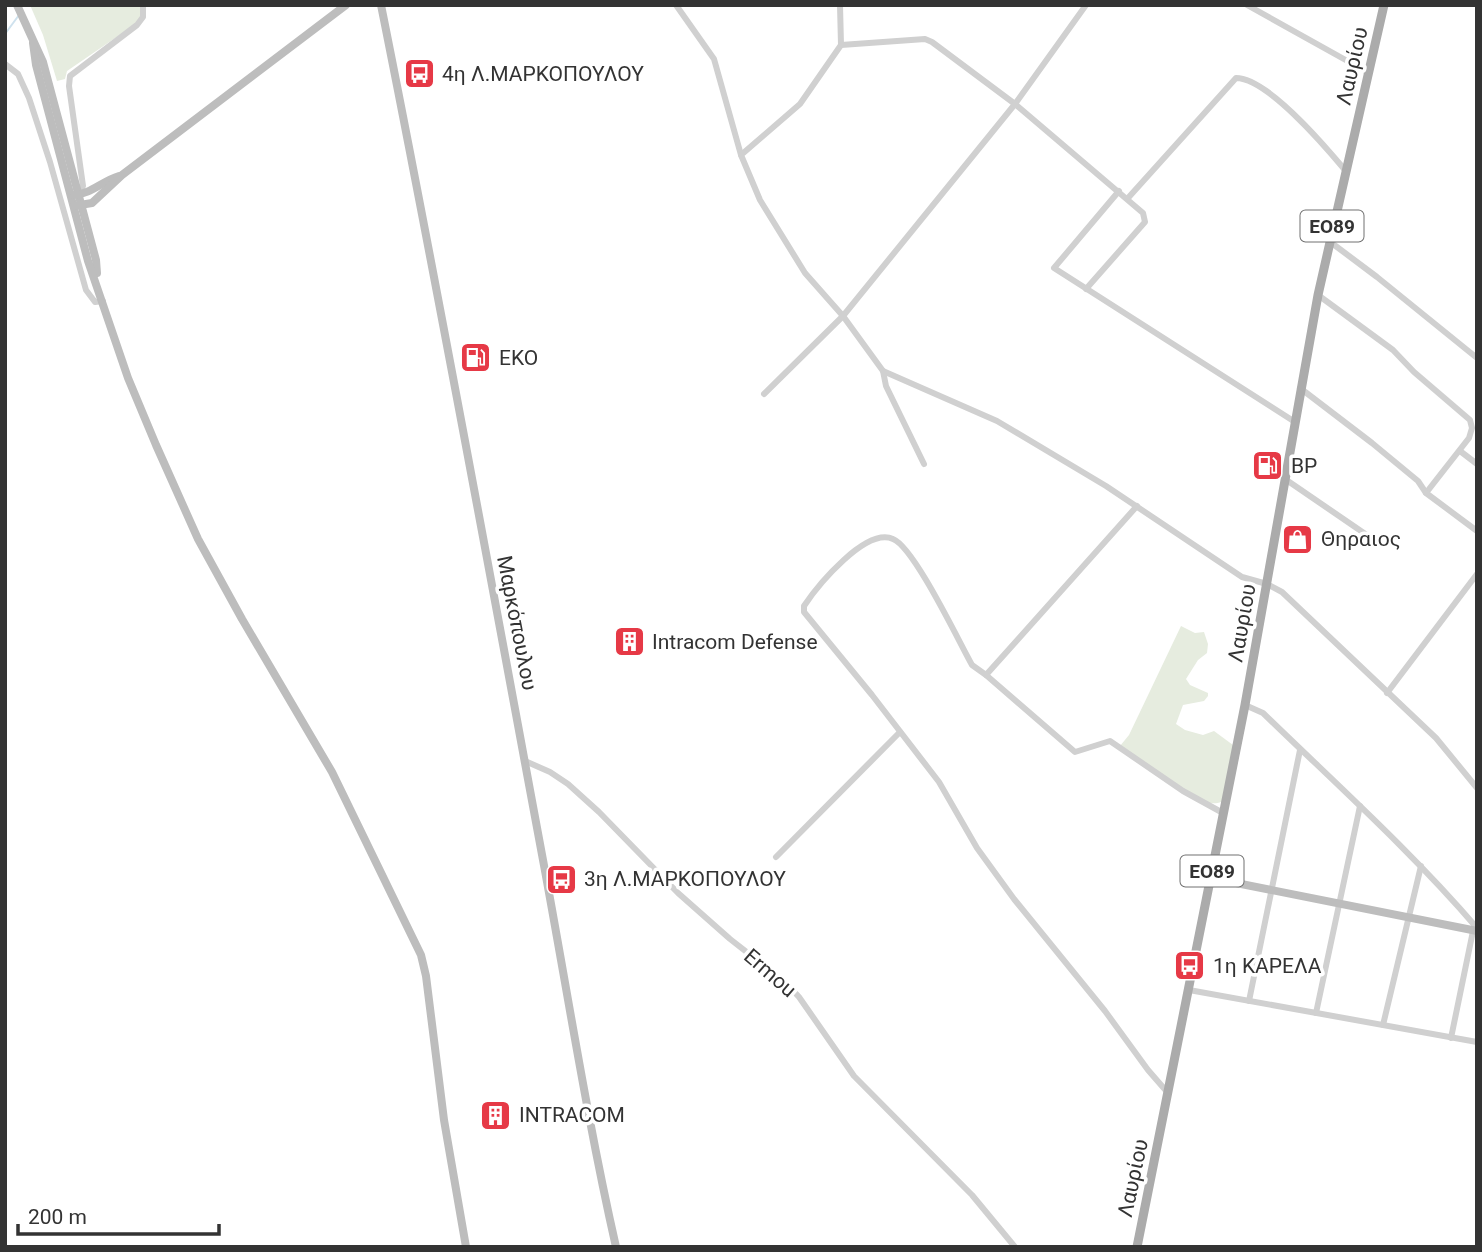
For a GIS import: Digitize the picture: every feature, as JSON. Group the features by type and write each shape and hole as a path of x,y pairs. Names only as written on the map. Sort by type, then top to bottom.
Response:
{"main road":[{"name":"Λαυρίου","path":"1137,1247 1245,705 1318,295 1384,5"}],"street":[{"path":"17,5 33,43 36,65 75,195 88,261 98,283 128,379 198,539 332,772 421,955 444,1120 466,1247"},
{"path":"75,195 83,186 69,86 70,76 137,25 143,17 143,5"},
{"path":"77,206 92,203 122,175 346,5"},
{"name":"Μαρκόπουλου","path":"381,5 525,761 597,1162 616,1247"},
{"path":"676,5 714,59 741,155 772,222 805,273 843,316 883,371 886,386 924,464"},
{"path":"741,155 800,104 841,46 841,5"},
{"path":"764,394 843,316 1015,104 1086,5"},
{"path":"1247,5 1369,73"},
{"path":"841,46 925,39 932,42 1015,104 1128,198 1143,213 1145,222 1086,289"},
{"path":"5,64 18,74 29,98 86,290 94,302 103,301"},
{"path":"1128,198 1237,78 1241,77 1261,87 1305,124 1345,170"},
{"path":"75,195 89,193 106,180 122,175"},
{"path":"1119,191 1054,268 1295,422"},
{"path":"1329,241 1477,358"},
{"path":"1318,295 1393,350 1413,372 1470,420 1472,428 1469,438 1426,493"},
{"path":"883,371 997,421 1137,506 1242,577 1267,584 1282,592 1436,738 1477,788"},
{"path":"1300,388 1419,481 1426,493 1477,531"},
{"path":"1460,451 1477,464"},
{"path":"1285,479 1377,542"},
{"path":"986,675 1137,506"},
{"path":"1168,1093 1007,890 977,848 939,782 804,612 804,606 849,555 866,542 880,536 893,538 915,562 972,665 1074,752 1110,741 1183,791 1223,813"},
{"path":"1387,693 1477,575"},
{"path":"1245,705 1262,713 1360,806 1421,866 1476,930"},
{"path":"776,857 900,732"},
{"path":"1249,1001 1300,750"},
{"name":"Ermou","path":"525,761 568,784 678,893 730,939 785,982 854,1076 972,1195 1016,1247"},
{"path":"1316,1013 1360,806"},
{"path":"1382,1025 1421,866"},
{"path":"1211,878 1476,930"},
{"path":"1451,1038 1476,930"},
{"path":"1189,990 1477,1042"}],"shaded area":[{"path":"30,5 141,5 141,16 137,23 67,71 65,79 57,81 43,35"},
{"path":"1181,626 1195,633 1204,632 1208,644 1207,653 1198,660 1186,679 1190,685 1208,693 1208,696 1204,701 1183,705 1176,724 1185,730 1203,735 1214,731 1233,745 1224,801 1216,803 1209,803 1194,796 1120,746 1129,735"}],"waterway":[{"path":"5,34 19,15"}],"place":[{"name":"4η Λ.ΜΑΡΚΟΠΟΥΛΟΥ","path":"419,74"},
{"name":"EKO","path":"476,358"},
{"name":"BP","path":"1268,466"},
{"name":"Θηραιος","path":"1298,539"},
{"name":"Intracom Defense","path":"629,642"},
{"name":"3η Λ.ΜΑΡΚΟΠΟΥΛΟΥ","path":"561,879"},
{"name":"1η ΚΑΡΕΛΑ","path":"1190,966"},
{"name":"INTRACOM","path":"496,1115"}]}
